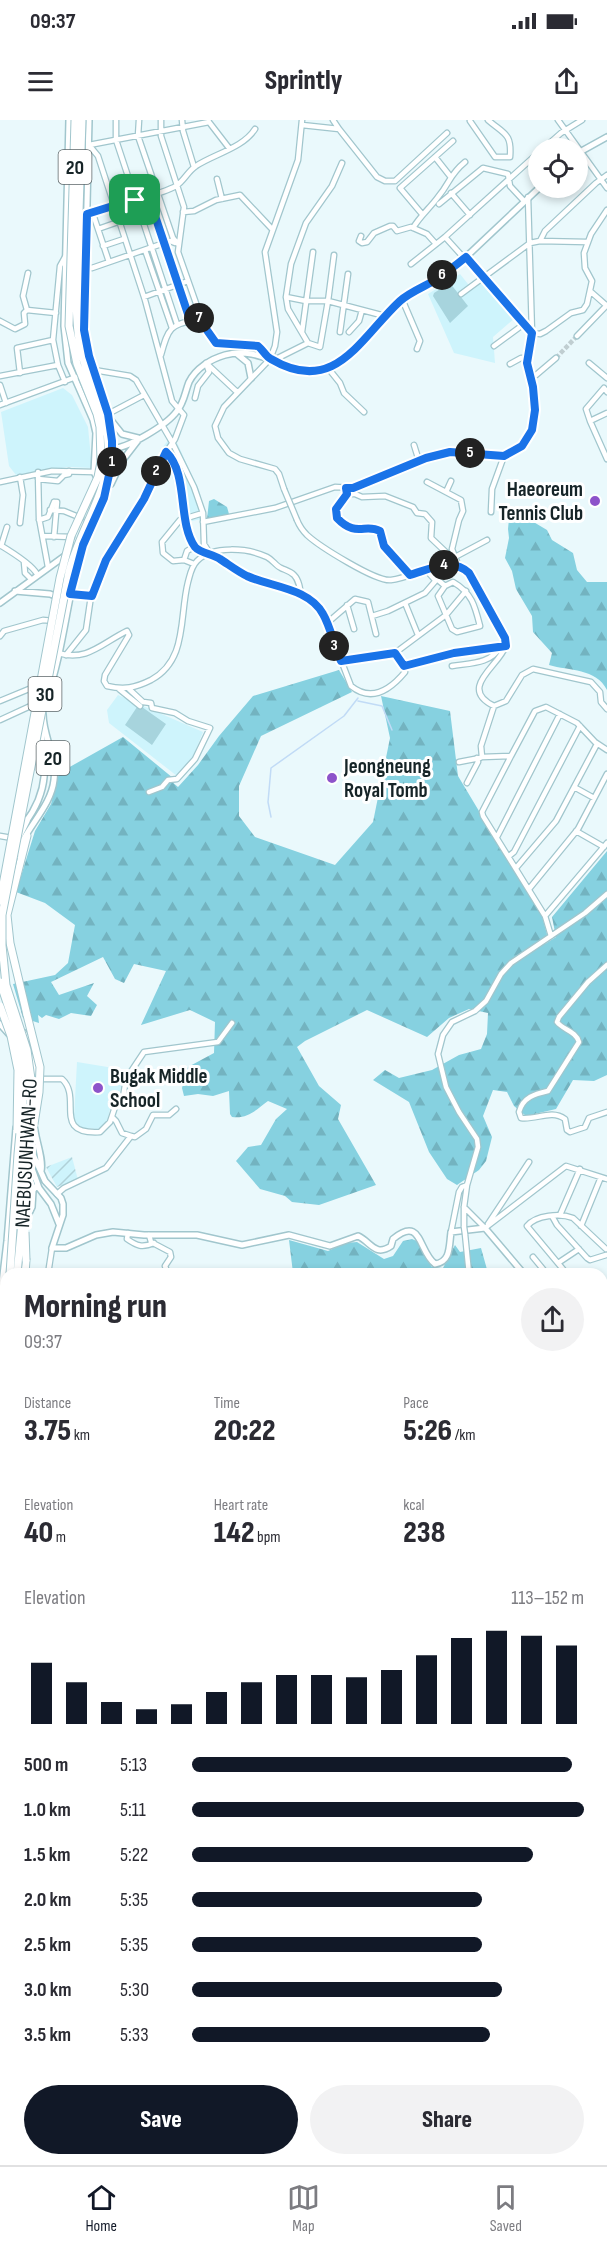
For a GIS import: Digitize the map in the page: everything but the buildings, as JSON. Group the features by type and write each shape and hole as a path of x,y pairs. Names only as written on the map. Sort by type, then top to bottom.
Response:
{"highway":[{"name":"30","path":"0,902 60,578 71,536 98,477 101,462 102,438 97,414 77,364 69,326 76,120"},
{"name":"NAEBUSUNHWAN-RO","path":"12,1268 22,1222 31,1073 24,1040 6,985 2,915 69,572 78,541 99,495 108,462 106,422 85,366 77,328 82,120"},
{"path":"0,889 13,849 26,821"},
{"path":"27,836 7,915 10,943 39,1061 38,1101 28,1149"},
{"name":"NAEBUSUNHWAN-RO","path":"0,982 18,1036 25,1069 25,1097 6,1259"},
{"path":"1,1010 11,1036 18,1070 18,1154"},
{"path":"23,1211 25,1268"}],"main road":[{"path":"66,212 69,120"},
{"name":"20","path":"76,120 74,198 66,212 63,312 65,345 74,379 93,420 97,447 94,472"},
{"name":"20","path":"0,880 19,820 35,805 46,777 39,718 42,702 58,653 83,545 108,485 113,450 108,415 84,330 84,267 89,214 89,120"},
{"path":"588,147 607,137"},
{"path":"74,198 78,230 82,230 89,214"},
{"path":"97,447 113,450 161,426 179,410 190,380 206,363 223,355 250,354 302,371 328,368 346,359 402,299 466,257 526,199"},
{"path":"65,257 75,255 76,247 80,249 79,311 84,330"},
{"path":"235,353 248,363 251,378"},
{"path":"108,415 122,434 140,438"},
{"path":"104,498 122,461 140,438"},
{"path":"94,472 99,481 101,478 106,480 104,498"},
{"name":"20","path":"0,915 8,896 19,848 46,802 54,783 54,760 43,721 43,686 69,545 99,481"},
{"path":"57,561 69,545"},
{"path":"1,601 37,574 83,545"},
{"path":"60,590 63,597 70,594"},
{"path":"15,591 50,594 59,598"},
{"path":"42,702 64,610 60,606 56,611"},
{"path":"14,835 26,821 35,805"},
{"path":"1,1010 27,1038 34,1060 36,1079 12,1268"},
{"path":"0,1026 10,1036 21,1071 6,1259"},
{"path":"33,1112 34,1134 42,1163 40,1170"},
{"path":"17,1132 28,1149 33,1191 32,1207 17,1240"},
{"path":"17,1132 28,1137"},
{"path":"28,1137 32,1155 45,1181 63,1204 52,1248 71,1246 99,1234 113,1232 197,1235 242,1245 289,1235 330,1246 358,1236 375,1250 380,1251 386,1250 391,1246 393,1239 407,1231 419,1236 427,1257 438,1264 446,1260 451,1232 484,1228 517,1268"},
{"path":"32,1170 39,1188 60,1216"},
{"path":"17,1240 28,1201 32,1170"},
{"path":"33,1191 34,1187 39,1188"}],"street":[{"path":"116,120 116,140 177,324"},
{"path":"138,120 138,136 173,238 178,244"},
{"path":"162,120 161,133 184,207 178,252 204,326 216,343 258,346 272,360"},
{"path":"182,120 182,128 194,167"},
{"path":"333,120 377,177 385,181 395,181 446,135 452,143 399,188 422,214"},
{"path":"470,121 495,157 510,157 511,142 507,135 488,120"},
{"path":"558,120 570,138"},
{"path":"556,138 582,120"},
{"path":"66,655 86,630 92,596 106,560 144,499 184,415 172,401 144,297 98,156 89,145 161,133 208,121 229,148"},
{"path":"272,360 277,332 265,252 298,160 302,122 339,129"},
{"path":"109,262 98,229 89,214 177,186 194,167 251,135 255,129"},
{"path":"435,158 450,176"},
{"path":"413,228 422,214 438,198 450,176 465,162"},
{"path":"411,264 445,237 528,162"},
{"path":"334,255 320,347 308,342 288,309 286,297 291,264 298,242 306,223 332,186 342,163"},
{"path":"588,164 606,186"},
{"path":"203,522 274,508 335,488 353,488 419,461 450,452 504,456 522,446 532,430 535,410 527,363 532,333 530,243 526,199 510,186 508,174 483,168 439,204"},
{"path":"540,241 545,231 607,175"},
{"path":"217,179 222,199"},
{"path":"451,193 470,215"},
{"path":"148,195 190,320"},
{"path":"183,212 194,211 222,199 240,195 272,229"},
{"path":"445,237 466,257 532,333 540,334 571,313 583,310 587,304 592,281 585,268 584,253 587,242 607,210"},
{"path":"98,229 118,222"},
{"path":"361,236 359,241 362,243 367,242 374,233 390,226 397,231 413,228 427,234 436,244"},
{"path":"65,231 86,233"},
{"path":"103,246 124,239"},
{"path":"84,267 92,268 170,241 178,244"},
{"path":"461,294 530,243 540,241 587,242"},
{"path":"145,250 172,328"},
{"path":"302,332 313,252"},
{"path":"65,257 60,266 53,340 65,382"},
{"path":"0,321 15,329 25,324 23,317 27,310 23,296 28,273"},
{"path":"340,332 348,274"},
{"path":"144,297 188,281"},
{"path":"577,336 607,306 590,291"},
{"path":"286,297 306,301 328,301 386,316"},
{"path":"402,299 420,341 417,349"},
{"path":"27,310 56,313"},
{"path":"348,332 359,321 362,310"},
{"path":"161,358 165,338 172,328 177,324 201,318"},
{"path":"494,346 524,324"},
{"path":"20,373 17,348 53,340"},
{"path":"308,342 272,360 237,392 218,416 215,426 218,438 225,450 232,456 275,469 297,520 309,536 341,558 377,577 390,580 444,565 455,565 469,573 505,638 500,656 481,678 480,689 484,701 494,706 506,701 522,675 533,669 591,682 600,692 601,702 607,709"},
{"path":"54,347 65,345"},
{"path":"510,364 521,358 528,358"},
{"path":"531,377 554,360"},
{"path":"206,363 237,392"},
{"path":"195,398 198,386 209,372 206,363"},
{"path":"589,363 607,378"},
{"path":"0,376 58,364"},
{"path":"0,405 74,379 94,368 130,376 136,380 172,442 194,487 203,513 204,544 211,553 246,576 312,601 323,613 354,689 375,695 382,693 405,672 404,666 395,653"},
{"path":"328,368 340,383 344,393 364,412"},
{"path":"0,385 6,403"},
{"path":"607,392 604,388 586,409 605,447 607,459"},
{"path":"108,415 144,395"},
{"path":"590,421 607,413"},
{"path":"414,446 419,461"},
{"path":"166,452 174,465 182,488 185,517 195,546 200,551 211,553 243,550 270,558 279,567 294,575 300,585 301,596"},
{"path":"491,512 492,489 504,456"},
{"path":"38,476 58,481 64,475 69,474 69,471"},
{"path":"0,482 69,471 94,472"},
{"path":"38,476 39,520 48,567"},
{"path":"20,477 23,495 20,523"},
{"path":"446,492 451,481"},
{"path":"427,482 461,500 463,511 452,549 459,567"},
{"path":"346,488 347,494 336,509 337,518 355,530 371,528 380,531 384,546 410,575"},
{"path":"347,494 362,497 385,496 413,507 417,513 425,514 432,522 431,538 453,556"},
{"path":"39,520 48,517 54,501 57,502 54,537"},
{"path":"50,510 64,511 81,518"},
{"path":"194,564 184,560 173,561 168,557 162,551 164,539 185,517 203,513"},
{"path":"6,527 1,545 32,566 37,574"},
{"path":"42,536 72,537"},
{"path":"453,556 487,540"},
{"path":"184,560 187,551 195,546"},
{"path":"58,653 78,657 127,631 129,635 105,675 104,681 107,686 129,689 161,674 175,656 179,644 187,586 194,564 211,553"},
{"path":"24,562 25,573 31,579"},
{"path":"426,570 435,580 437,579 445,586"},
{"path":"372,616 425,593 444,572"},
{"path":"453,582 466,591 475,604 480,626 454,632 438,596 445,586 453,582"},
{"path":"341,661 395,653 446,615 466,591"},
{"path":"70,594 92,596"},
{"path":"326,624 355,599 368,602 376,633"},
{"path":"405,603 418,635"},
{"path":"347,605 354,629"},
{"path":"0,636 4,631 14,628 43,620 54,621"},
{"path":"404,666 454,653 503,646"},
{"path":"452,666 486,660 503,646"},
{"path":"0,701 29,688 43,686"},
{"path":"117,688 140,706"},
{"path":"129,689 143,702 151,703 152,708 174,713 188,721 210,728 195,759 177,779 168,780 162,787 149,792"},
{"path":"0,719 42,702"},
{"path":"467,783 480,758 481,746 494,706"},
{"path":"551,936 545,916 482,812 535,711 546,707 560,714 580,726 597,744 607,750"},
{"path":"497,837 560,714"},
{"path":"509,856 514,852 580,726"},
{"path":"516,868 556,821 597,744"},
{"path":"459,762 511,756"},
{"path":"529,889 576,831 607,774"},
{"path":"574,787 594,798"},
{"path":"545,916 606,845 576,831"},
{"path":"0,836 14,835"},
{"path":"468,1268 464,1207 467,1185 478,1147 477,1139 446,1087 438,1049 446,1029 452,1022 475,1011 486,1001 501,974 511,963 585,913 607,894"},
{"path":"607,965 571,1001 557,1022 576,1035 579,1042 548,1091 529,1097 524,1101 519,1112 521,1118 553,1113 560,1115 565,1119 567,1130 570,1132 585,1127 589,1118 607,1112"},
{"path":"36,1079 62,1079 70,1088 70,1120 75,1127 81,1131 100,1132 106,1128 115,1107 123,1097 126,1079 144,1052 218,1042 232,1023"},
{"path":"112,1117 122,1132 135,1137 146,1129 153,1116 169,1115 176,1109"},
{"path":"57,1194 64,1188 106,1168 131,1136"},
{"path":"484,1228 530,1162"},
{"path":"484,1228 566,1166 604,1178 581,1226"},
{"path":"560,1215 580,1169"},
{"path":"32,1170 40,1170"},
{"path":"451,1232 459,1192 467,1185"},
{"path":"464,1207 484,1228"},
{"path":"552,1216 590,1260 607,1256 606,1247 573,1218 560,1215 552,1216 533,1220 527,1226 562,1268"},
{"path":"128,1233 127,1239 136,1246 143,1247 154,1243"},
{"path":"149,1235 154,1243 170,1252 171,1257 166,1268"},
{"path":"6,1259 17,1240"},
{"path":"49,1268 52,1248"},
{"path":"558,1263 579,1249"},
{"path":"532,1257 542,1268"}],"shaded area":[{"path":"460,274 472,289 483,281 515,318 493,337 495,363 454,353 428,294"},
{"path":"450,283 468,306 450,323 433,296"},
{"path":"63,388 72,395 88,427 92,468 68,467 16,475 9,466 1,412"},
{"path":"173,434 199,490 206,518 183,523 171,471 159,452"},
{"path":"118,695 203,732 193,757 177,776 109,723 107,710"},
{"path":"137,707 140,709 142,707 166,724 152,745 125,725"},
{"name":"Bugak Middle School","path":"77,1062 126,1070 118,1097 111,1105 107,1122 97,1129 82,1128 76,1124 74,1118"},
{"path":"72,1157 78,1180 57,1187 46,1167"}],"green space":[{"path":"214,499 227,507 229,514 207,519 209,501"},
{"path":"510,508 547,530 552,540 573,553 577,570 587,582 607,582 607,690 602,683 589,674 549,665 552,653 533,632 532,616 516,589 512,571 505,558 509,538"},
{"path":"339,670 352,692 261,736 239,786 239,816 255,837 335,865 373,822 390,738 381,696 450,711 458,776 542,916 547,934 545,944 556,937 552,917 607,851 607,1075 594,1081 573,1080 556,1109 526,1116 514,1106 507,1092 493,1090 483,1116 492,1137 486,1161 479,1170 457,1185 447,1179 429,1152 409,1102 373,1080 385,1070 399,1078 432,1070 459,1055 481,1049 487,1034 488,1013 469,1009 449,1018 427,1037 367,1010 297,1047 319,1086 341,1105 338,1119 376,1185 319,1205 292,1202 285,1196 260,1189 236,1161 248,1147 261,1145 276,1119 287,1109 268,1101 247,1115 232,1117 229,1091 213,1096 198,1094 184,1096 182,1088 188,1067 214,1053 215,1022 190,1010 141,1025 166,971 134,964 124,983 115,979 103,957 51,982 59,995 94,983 87,996 97,1005 91,1016 71,1013 59,1019 46,1015 42,1018 38,1015 39,1023 23,1018 13,984 55,975 68,963 75,925 45,903 16,892 35,831 51,804 59,773 123,737 173,778 171,781 178,787 253,696"},
{"path":"412,1239 419,1242 432,1267 443,1268 292,1268 289,1240 328,1251 346,1243 357,1242 384,1259 393,1256 403,1241"},
{"path":"455,1245 460,1252 481,1248 487,1268 443,1268"}],"waterway":[{"path":"271,817 268,802 271,768 344,716 358,698"},
{"path":"358,701 382,706 392,730"}],"tunnel":[{"path":"556,358 577,336"}],"place":[{"name":"Haeoreum Tennis Club","path":"595,501"},
{"name":"Jeongneung Royal Tomb","path":"332,778"},
{"name":"Bugak Middle School","path":"98,1088"}],"route":[{"path":"148,195 190,320 201,318 216,343 258,346 270,359 302,371 333,367 346,359 402,299 451,269 466,257 532,333 527,363 533,387 535,410 532,430 522,446 504,456 450,452 426,458 353,488 346,488 347,494 336,509 340,522 355,530 371,528 380,531 384,546 410,575 444,565 455,565 465,569 505,638 506,646 454,653 404,666 395,653 341,661 323,613 312,601 278,586 246,576 211,553 200,551 195,546 185,521 182,488 170,456 166,452 144,499 106,560 92,596 70,594 83,545 104,498 112,461 108,414 89,356 84,330 87,214 135,200 148,195"}]}
